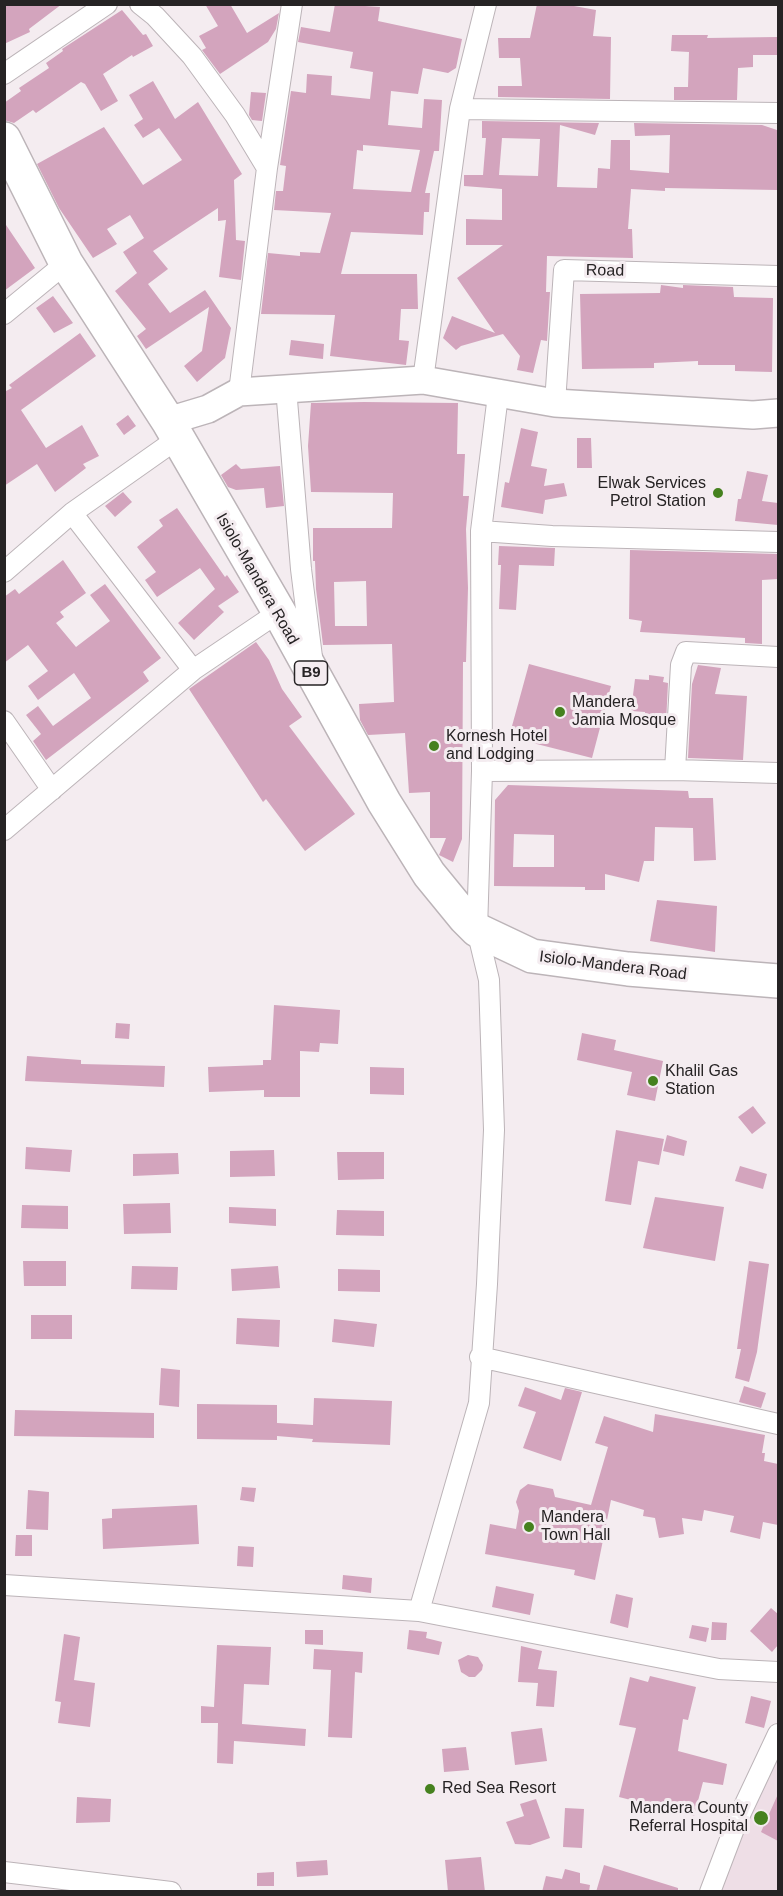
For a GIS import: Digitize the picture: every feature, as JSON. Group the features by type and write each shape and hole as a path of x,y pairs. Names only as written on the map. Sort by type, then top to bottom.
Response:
{"highway":[{"name":"Isiolo-Mandera Road","path":"4,139 66,263 172,430 279,612 315,681 429,874 465,918 477,930 532,956 569,963 778,981"}],"main road":[{"path":"172,430 239,392 423,380 498,395 555,403 753,415 778,413"}],"street":[{"path":"4,74 107,4"},
{"path":"140,4 155,16 192,56 235,115 267,168"},
{"path":"239,392 267,168 292,4"},
{"path":"423,380 460,109 486,4"},
{"path":"460,109 778,113"},
{"path":"4,314 66,263"},
{"name":"Road","path":"555,403 564,270 778,276"},
{"path":"286,388 301,569 315,681"},
{"path":"419,1611 479,1403 480,1357 489,1250 494,1130 489,980 477,930 482,771 481,531 498,395"},
{"path":"4,572 172,430"},
{"path":"72,513 193,670"},
{"path":"481,531 552,536 778,542"},
{"path":"4,830 193,670 279,612"},
{"path":"675,770 681,665 686,652 778,657"},
{"path":"4,721 52,790"},
{"path":"482,771 675,770 778,773"},
{"path":"480,1357 778,1424"},
{"path":"4,1585 419,1611 719,1669 778,1672"},
{"path":"710,1892 737,1821 778,1734"},
{"path":"4,1872 171,1892"}],"shaded area":[{"name":"Mandera County Referral Hospital","path":"778,1744 778,1891 709,1891"}],"building":[{"path":"4,4 62,4 29,29 30,32 4,44"},
{"path":"205,4 230,4 247,33 279,13 276,29 268,42 220,74 202,50 206,48 199,36 218,26"},
{"path":"335,4 380,7 378,21 462,39 456,68 448,73 423,68 418,94 391,91 388,125 422,128 424,99 442,100 439,151 434,151 425,193 430,193 429,212 424,212 423,235 351,232 341,274 417,274 418,309 401,309 399,340 409,341 406,365 330,356 335,315 261,314 268,253 300,256 300,252 320,253 331,213 274,210 276,191 283,191 286,166 280,165 291,91 306,93 307,74 332,76 331,95 370,99 373,72 350,68 353,52 298,42 301,27 330,32","holes":["363,145 420,150 411,192 353,189 357,150 363,151"]},
{"path":"537,4 563,4 596,10 593,36 611,37 610,99 498,97 498,86 522,86 520,58 499,58 498,38 530,38"},
{"path":"122,10 143,35 146,34 153,46 133,57 132,55 103,74 118,101 101,111 85,84 81,82 36,113 33,110 14,123 4,120 4,103 21,91 19,88 49,68 46,63 63,51 62,49"},
{"path":"672,35 708,35 707,38 777,37 777,55 753,55 753,67 738,68 737,100 674,100 674,87 688,87 689,52 671,51"},
{"path":"153,81 175,119 198,102 242,174 234,180 236,240 245,241 241,280 219,277 226,220 218,221 218,208 153,251 168,269 148,284 170,313 205,290 231,328 225,358 197,382 184,366 202,351 209,307 146,349 137,336 146,329 115,291 137,273 123,252 144,238 130,215 107,229 117,244 93,258 59,208 37,164 104,127 143,185 182,160 159,128 143,138 134,125 143,119 129,95"},
{"path":"251,92 266,93 262,121 252,120 249,115"},
{"path":"482,121 599,123 595,135 560,125 557,187 597,188 598,168 610,169 611,140 630,140 630,170 669,173 670,135 635,136 634,123 762,125 777,130 777,190 631,189 628,229 632,229 633,258 547,256 546,292 550,292 547,341 541,340 533,373 517,370 520,356 503,334 461,346 456,350 443,338 452,316 495,333 457,278 503,245 466,245 466,219 502,220 502,189 464,186 464,175 483,175 486,138 482,138","holes":["502,138 540,139 538,176 499,175"]},
{"path":"4,222 35,268 4,291"},
{"path":"661,285 683,288 683,285 733,287 734,297 773,298 772,372 735,371 735,365 698,365 698,361 654,363 654,368 582,369 580,294 660,293"},
{"path":"53,296 73,323 54,333 36,308"},
{"path":"80,333 96,356 21,410 46,448 82,425 99,456 83,464 86,468 55,492 37,464 4,486 4,392 12,388 9,385"},
{"path":"291,340 324,344 323,359 289,355"},
{"path":"311,403 458,403 457,454 465,454 463,496 469,496 466,529 468,588 466,662 463,662 462,839 453,862 439,855 446,838 430,838 430,792 409,793 405,733 368,735 360,720 359,704 394,702 392,644 323,645 315,561 313,561 313,528 392,528 393,493 311,492 308,446","holes":["366,581 367,626 335,626 334,582"]},
{"path":"128,415 136,426 124,435 116,424"},
{"path":"521,428 538,432 531,466 547,469 544,486 564,483 567,496 545,500 543,514 501,507 505,482 509,483"},
{"path":"577,438 591,438 592,468 577,468"},
{"path":"236,464 241,469 280,466 284,506 266,508 264,488 236,490 228,487 221,475"},
{"path":"747,471 768,475 762,501 778,503 778,525 735,521 738,499 741,499"},
{"path":"123,492 132,502 115,517 105,506"},
{"path":"177,508 225,577 227,575 239,592 218,606 224,612 194,640 178,623 215,589 200,568 157,597 145,580 156,572 137,547 163,526 159,520"},
{"path":"499,546 555,548 554,566 519,565 516,610 499,609 501,565 498,565"},
{"path":"630,550 778,554 778,579 762,580 762,644 745,643 745,638 640,632 642,621 629,619"},
{"path":"63,560 86,593 60,612 64,617 56,623 76,647 110,621 90,595 105,584 161,658 143,672 149,681 46,760 33,741 41,734 26,715 38,706 53,726 91,698 74,673 38,700 28,686 48,671 28,645 4,663 4,597 15,589 19,594"},
{"path":"256,642 269,660 282,689 302,717 289,726 355,814 305,851 266,799 263,802 189,689"},
{"name":"Mandera Jamia Mosque","path":"529,664 611,686 592,758 509,737"},
{"path":"698,665 721,668 715,694 747,696 743,760 688,758 692,684"},
{"path":"649,675 664,677 663,682 668,683 666,723 645,722 645,712 631,711 635,679 649,680"},
{"path":"508,785 688,791 689,798 713,798 716,860 694,861 693,828 655,827 654,861 644,861 639,882 605,874 605,890 585,890 585,887 494,886 495,800","holes":["514,834 554,835 554,867 513,867"]},
{"path":"657,900 717,906 715,952 650,941"},
{"path":"274,1005 340,1010 338,1044 320,1043 319,1052 300,1051 300,1097 264,1097 264,1090 209,1092 208,1067 263,1065 263,1060 271,1060"},
{"path":"116,1023 130,1024 129,1039 115,1038"},
{"path":"582,1033 616,1040 614,1050 663,1061 655,1101 627,1095 632,1072 577,1060"},
{"path":"27,1056 81,1060 81,1064 165,1066 164,1087 25,1081"},
{"path":"370,1067 404,1068 404,1095 370,1094"},
{"path":"753,1106 766,1123 752,1134 738,1117"},
{"path":"616,1130 664,1139 659,1165 638,1161 631,1205 605,1201"},
{"path":"667,1135 687,1141 684,1156 663,1151"},
{"path":"26,1147 72,1150 70,1172 25,1169"},
{"path":"274,1150 275,1176 230,1177 230,1151"},
{"path":"337,1152 384,1152 384,1179 338,1180"},
{"path":"178,1153 179,1174 133,1176 133,1154"},
{"path":"740,1166 767,1174 763,1189 735,1181"},
{"path":"655,1197 724,1207 715,1261 643,1248"},
{"path":"170,1203 171,1233 124,1234 123,1204"},
{"path":"22,1205 68,1206 68,1229 21,1228"},
{"path":"229,1207 276,1209 276,1226 229,1223"},
{"path":"337,1210 384,1211 384,1236 336,1235"},
{"path":"23,1261 66,1261 66,1286 24,1286"},
{"path":"749,1261 769,1264 757,1352 749,1382 735,1378 741,1349 737,1349"},
{"path":"132,1266 178,1267 177,1290 131,1289"},
{"path":"278,1266 280,1288 232,1291 231,1269"},
{"path":"338,1269 380,1270 380,1292 338,1291"},
{"path":"31,1315 72,1315 72,1339 31,1339"},
{"path":"237,1318 280,1320 279,1347 236,1344"},
{"path":"334,1319 377,1324 374,1347 332,1342"},
{"path":"161,1368 180,1370 179,1407 159,1405"},
{"path":"744,1386 766,1393 761,1408 739,1402"},
{"path":"525,1387 561,1400 565,1388 582,1392 561,1461 523,1448 536,1412 518,1406"},
{"path":"314,1398 392,1401 390,1445 312,1442 313,1439 277,1436 277,1440 197,1439 197,1404 277,1405 277,1423 313,1425"},
{"path":"15,1410 154,1413 154,1438 14,1436"},
{"path":"655,1414 765,1435 762,1453 765,1453 764,1461 778,1464 778,1525 763,1522 760,1539 730,1532 734,1516 704,1510 702,1521 682,1518 684,1534 659,1538 655,1518 643,1516 644,1510 611,1500 595,1580 574,1575 575,1570 485,1554 490,1524 516,1529 519,1511 516,1502 520,1490 528,1484 553,1489 555,1497 591,1505 608,1447 595,1443 604,1416 653,1432"},
{"path":"242,1487 256,1488 254,1502 240,1500"},
{"path":"28,1490 49,1492 48,1530 26,1529"},
{"path":"197,1505 199,1544 103,1549 102,1519 112,1518 112,1509"},
{"path":"16,1535 32,1535 32,1556 15,1556"},
{"path":"238,1546 254,1547 253,1567 237,1566"},
{"path":"343,1575 372,1578 371,1593 342,1589"},
{"path":"496,1586 534,1594 530,1615 492,1607"},
{"path":"616,1594 633,1598 628,1628 610,1623"},
{"path":"771,1608 778,1614 778,1645 772,1652 750,1631"},
{"path":"712,1622 727,1623 726,1640 711,1640"},
{"path":"692,1625 709,1628 706,1642 689,1638"},
{"path":"305,1630 323,1630 323,1645 305,1644"},
{"path":"409,1630 427,1632 426,1638 442,1642 439,1655 407,1649"},
{"path":"64,1634 80,1637 74,1680 95,1683 90,1727 58,1723 61,1702 55,1701"},
{"path":"217,1645 271,1647 269,1685 244,1684 242,1724 306,1729 305,1746 234,1741 233,1764 217,1763 218,1723 201,1723 201,1706 214,1707"},
{"path":"521,1646 542,1651 538,1669 557,1671 554,1707 536,1706 538,1683 518,1682"},
{"path":"314,1649 363,1652 362,1673 355,1672 352,1738 328,1737 331,1670 313,1669"},
{"path":"468,1655 478,1657 483,1665 482,1670 475,1677 469,1677 461,1672 458,1660"},
{"path":"650,1676 696,1687 688,1720 683,1719 678,1751 727,1764 723,1785 703,1782 694,1816 619,1797 636,1728 619,1725 630,1677 648,1682"},
{"path":"751,1696 771,1701 764,1728 745,1723"},
{"path":"542,1728 547,1761 515,1765 511,1732"},
{"path":"466,1747 469,1770 444,1772 442,1749"},
{"path":"778,1794 778,1841 761,1832"},
{"path":"77,1797 111,1799 110,1822 76,1823"},
{"path":"536,1799 550,1838 530,1845 515,1844 506,1822 524,1816 520,1804"},
{"path":"565,1808 584,1809 582,1848 563,1847"},
{"path":"481,1857 485,1892 448,1892 445,1860"},
{"path":"327,1860 328,1875 297,1877 296,1862"},
{"path":"604,1865 678,1888 678,1892 596,1892"},
{"path":"565,1869 580,1873 580,1883 590,1885 589,1892 542,1892 546,1876 562,1879"},
{"path":"274,1872 274,1886 257,1886 257,1873"}],"place":[{"name":"Elwak Services Petrol Station","path":"718,493"},
{"name":"Mandera Jamia Mosque","path":"560,712"},
{"name":"Kornesh Hotel and Lodging","path":"434,746"},
{"name":"Khalil Gas Station","path":"653,1081"},
{"name":"Mandera Town Hall","path":"529,1527"},
{"name":"Red Sea Resort","path":"430,1789"},
{"name":"Mandera County Referral Hospital","path":"761,1818"}]}
